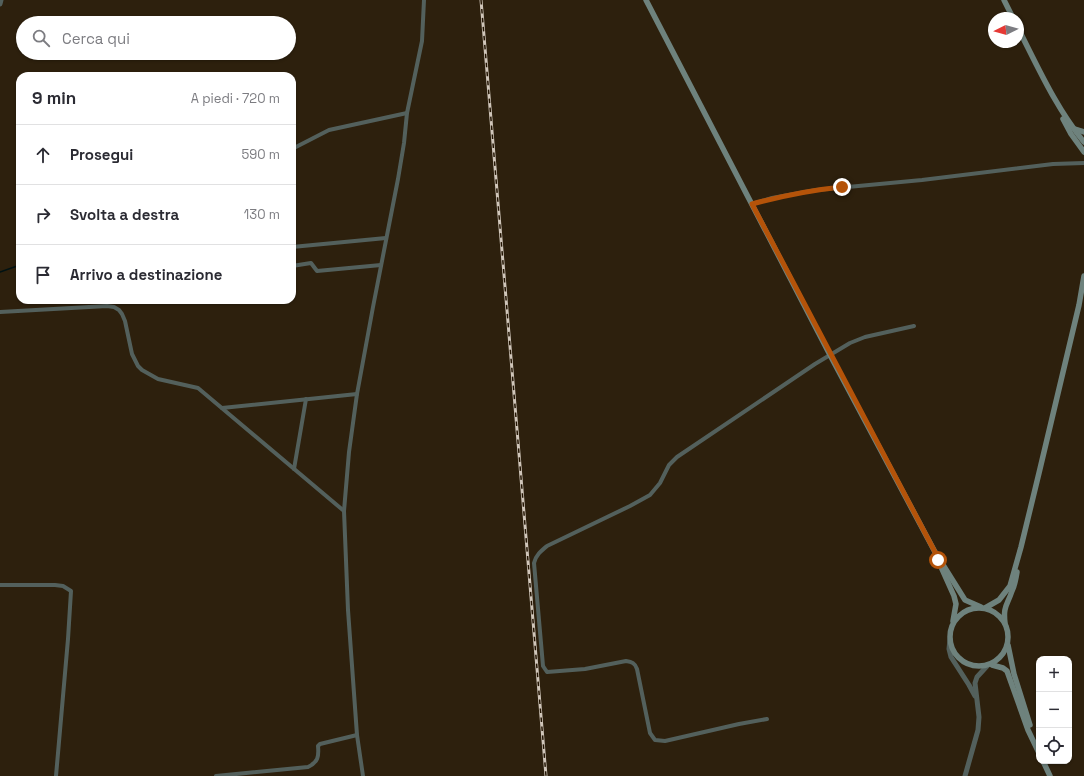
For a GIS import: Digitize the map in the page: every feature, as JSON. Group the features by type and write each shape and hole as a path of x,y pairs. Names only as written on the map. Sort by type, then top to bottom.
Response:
{"main road":[{"path":"646,0 830,355 935,552 965,600 1000,617 1006,625"},
{"path":"1004,0 1010,12"},
{"path":"1024,40 1056,102 1070,134 1084,158"},
{"path":"1056,102 1071,126 1084,142"},
{"path":"1071,126 1078,131 1084,132"},
{"path":"1070,134 1084,152"},
{"path":"1079,305 1084,276"},
{"path":"953,623 965,612 972,609 983,608 999,600 1006,594 1010,586 1021,547 1084,288"},
{"path":"990,665 1003,654 1007,642 1008,635 1004,613 1014,584 1021,547"},
{"path":"935,552 956,604 956,612 950,631 952,648 956,656 963,662 972,665 990,665 1003,668 1007,671 1028,730 1035,743"},
{"path":"1007,642 1014,674 1035,743"},
{"path":"1044,764 1050,776"}],"street":[{"path":"0,4 1,0"},
{"path":"363,776 357,735 347,594 344,511 349,452 357,394 404,143 407,113 422,41 424,0"},
{"path":"296,147 329,130 407,113"},
{"path":"752,204 772,198 816,190 922,180 1053,164 1084,162"},
{"path":"296,247 386,238"},
{"path":"296,265 311,263 317,272 381,265"},
{"path":"0,312 107,306 119,310 125,321 132,354 138,366 142,370 158,379 195,386 344,511"},
{"path":"767,719 672,740 658,741 653,738 650,733 637,669 635,664 632,662 585,669 547,672 543,666 534,563 537,555 547,546 646,498 656,489 669,465 677,457 830,355 859,339 914,326"},
{"path":"222,408 357,394"},
{"path":"294,469 306,399"},
{"path":"0,585 55,585 63,586 71,591 56,776"},
{"path":"950,639 949,649 951,657 978,702"},
{"path":"965,776 978,730 979,716 975,683 977,677 990,665"},
{"path":"216,776 308,767 317,761 318,746 320,744 357,735"}],"waterway":[{"path":"0,272 16,266"}],"railway":[{"path":"481,0 546,776"}],"route":[{"path":"842,187 772,198 752,204 938,560"}]}
